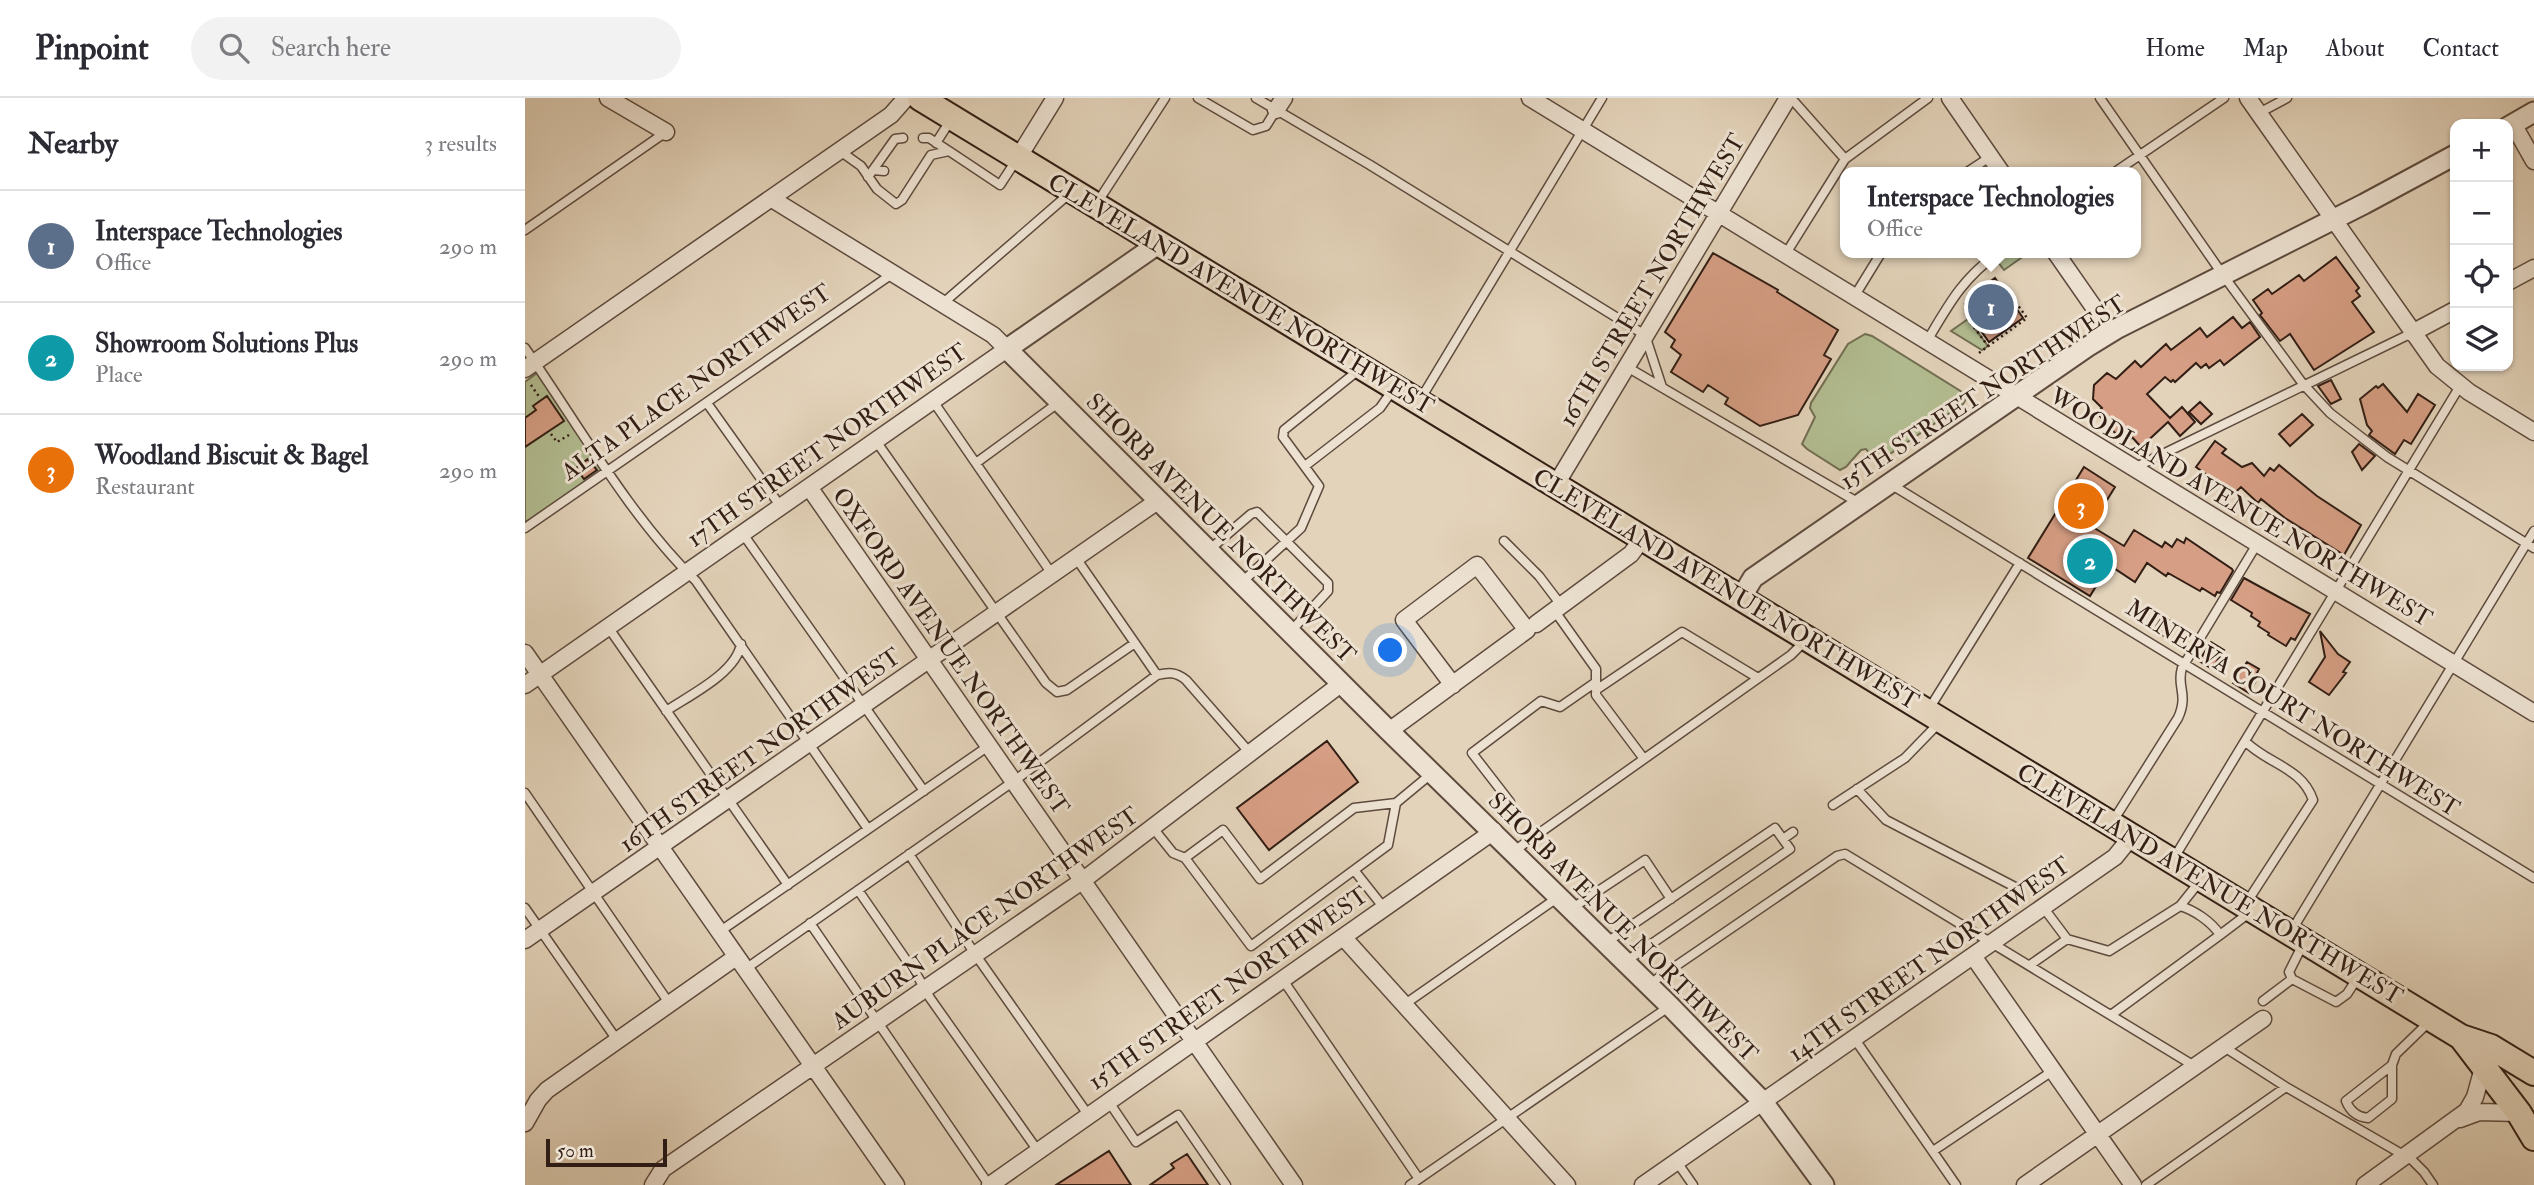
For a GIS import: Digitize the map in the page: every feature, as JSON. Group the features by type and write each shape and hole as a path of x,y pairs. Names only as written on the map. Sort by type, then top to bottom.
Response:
{"main road":[{"name":"CLEVELAND AVENUE NORTHWEST","path":"921,98 2461,1037 2491,1047 2534,1073"},
{"path":"2461,1037 2519,1113 2534,1138"}],"street":[{"path":"608,98 666,132"},
{"path":"530,372 891,115 906,98"},
{"path":"1018,158 1055,98"},
{"name":"WOODLAND AVENUE NORTHWEST","path":"1530,98 2534,713"},
{"name":"16TH STREET NORTHWEST","path":"1555,485 1790,98"},
{"path":"1950,98 1997,167"},
{"path":"2248,98 2437,366 2460,386 2534,432"},
{"path":"2513,123 2534,112"},
{"path":"2513,130 2534,161"},
{"name":"15TH STREET NORTHWEST","path":"1741,598 1753,578 2111,332 2450,158"},
{"name":"SHORB AVENUE NORTHWEST","path":"772,199 993,335 1389,731 1670,1006 1763,1102 1824,1185"},
{"name":"17TH STREET NORTHWEST","path":"525,685 1158,244"},
{"path":"2059,258 2111,332"},
{"path":"2513,279 2534,268"},
{"path":"2412,333 2450,313"},
{"name":"OXFORD AVENUE NORTHWEST","path":"809,487 1294,1185"},
{"name":"16TH STREET NORTHWEST","path":"525,940 1159,500"},
{"path":"1389,731 1631,554 1642,539"},
{"path":"1453,685 1404,620 1477,565 1531,627"},
{"path":"525,653 896,1185"},
{"name":"AUBURN PLACE NORTHWEST","path":"653,1185 663,1169 1083,881 1342,683"},
{"name":"14TH STREET NORTHWEST","path":"1643,1185 2115,857 2122,830"},
{"name":"15TH STREET NORTHWEST","path":"989,1185 1494,831"},
{"path":"1344,937 1567,1185"},
{"path":"1973,956 2133,1185"},
{"path":"525,1123 547,1090 669,1003 740,963"},
{"path":"2025,1185 2263,1019"},
{"path":"2365,1185 2457,1119 2472,1104 2483,1068"},
{"path":"2457,1119 2479,1112 2519,1113"}],"lane":[{"path":"1095,206 1165,98"},
{"path":"1198,98 1253,130 1266,126 1280,104"},
{"path":"1256,98 1280,104 1370,165 1645,335 1662,387"},
{"path":"1418,402 1602,98"},
{"path":"1790,98 1845,159"},
{"path":"1785,255 1845,159 1929,98"},
{"path":"2100,98 2223,275 2303,384 2359,437 2530,546"},
{"path":"2123,167 2224,98"},
{"path":"2259,113 2287,98"},
{"path":"936,142 952,117"},
{"path":"525,230 666,132"},
{"path":"871,173 891,152 895,139 904,138"},
{"path":"923,138 936,142 1000,185 1018,158"},
{"path":"840,151 871,173 877,189 896,204 902,200 931,155"},
{"path":"920,154 931,155 949,151"},
{"path":"1975,167 1990,157"},
{"path":"871,173 884,171"},
{"path":"908,173 919,173"},
{"path":"942,304 1072,192"},
{"path":"1854,297 1878,258"},
{"path":"1927,341 1955,294 1971,274 1992,258"},
{"name":"ALTA PLACE NORTHWEST","path":"525,528 892,274"},
{"path":"2133,468 2412,333"},
{"path":"525,348 530,372 678,565 696,581 868,829"},
{"path":"1627,367 1859,503"},
{"path":"1241,583 1301,528 1319,486 1283,437 1284,430 1362,368"},
{"path":"2172,861 2460,386"},
{"path":"1305,466 1380,408 1395,388"},
{"path":"933,401 1053,574"},
{"path":"707,402 781,507"},
{"path":"976,463 1060,402"},
{"path":"876,440 996,613 1046,683 1056,692 1067,690 1135,643"},
{"name":"MINERVA COURT NORTHWEST","path":"1888,483 2534,878"},
{"path":"1209,551 1251,514 1257,512 1328,583 1328,591 1290,632"},
{"path":"2359,975 2347,994 2336,1002 2292,979 2288,972 2297,937 2380,785 2530,546 2534,531"},
{"path":"743,534 924,791"},
{"path":"1504,541 1539,576 1595,669 1596,695 1644,759"},
{"path":"2122,830 2185,704 2180,674 2185,663 2257,544"},
{"path":"1076,558 1157,674"},
{"path":"1833,805 1905,758 1935,715 2020,562"},
{"path":"608,628 788,885"},
{"path":"1510,802 1472,753 1541,701 1560,707 1682,632 1758,678"},
{"path":"1514,851 1791,655 1808,638"},
{"path":"666,711 722,673 737,658 741,644"},
{"path":"740,963 810,923 858,890 1014,781 1157,674 1178,674 1187,680 1250,753"},
{"path":"2111,1015 2220,935 2249,907 2313,800 2308,785 2245,741"},
{"path":"719,932 990,745"},
{"path":"1185,858 1223,830 1260,879 1354,808 1396,803 1433,772"},
{"path":"1857,789 1886,820 2017,888"},
{"path":"525,793 669,1003"},
{"path":"1153,828 1173,853 1185,858 1251,946 1388,845 1396,803"},
{"path":"1607,943 1775,828 1790,849 1625,962"},
{"path":"1783,839 1793,832"},
{"path":"909,854 975,954 1089,1116"},
{"path":"1648,985 1837,856 1845,854 2196,1067"},
{"path":"1405,1004 1565,903 1645,860 1671,899"},
{"path":"1354,870 1384,908"},
{"path":"2043,907 2067,939 2109,951 2180,906 2202,879"},
{"path":"858,890 1038,1151"},
{"path":"2180,906 2189,909 2220,935"},
{"path":"525,908 617,1040"},
{"path":"810,923 989,1185"},
{"path":"2030,965 2067,939"},
{"path":"2263,1001 2292,979"},
{"path":"1283,980 1419,1179"},
{"path":"1410,1185 1670,1006"},
{"path":"2392,1065 2346,1101 2349,1109 2368,1118 2392,1099 2392,1065 2396,1054 2432,1019"},
{"path":"1854,1038 1956,1185"},
{"path":"2224,1047 2418,1165 2433,1185"},
{"path":"1933,1151 2054,1070"},
{"path":"2146,1185 2286,1087"},
{"path":"1109,1102 1136,1142 1178,1115 1226,1185"},
{"path":"1676,1161 1693,1185"}],"path":[{"path":"1979,352 2027,318 2004,286"},
{"path":"1973,319 1970,322 1988,346"},
{"path":"530,372 540,398"},
{"path":"551,434 557,442 569,435"}],"green space":[{"path":"2002,258 2021,258 2004,270 1997,261"},
{"path":"1971,317 1973,319 1970,322 1988,346 1982,350 1951,331"},
{"path":"1865,334 1962,392 1966,399 1963,404 1884,458 1879,460 1872,457 1866,449 1861,450 1840,470 1802,444 1815,417 1810,408 1811,403 1848,344"},
{"path":"537,373 603,471 525,523 525,382"}],"building":[{"path":"1713,253 1778,290 1777,292 1838,330 1824,355 1831,359 1798,415 1760,426 1725,404 1728,398 1708,385 1703,392 1671,372 1681,355 1671,347 1675,340 1665,332"},
{"path":"2336,257 2359,288 2356,291 2360,296 2352,302 2374,332 2314,370 2290,334 2280,341 2260,315 2262,313 2253,300 2268,289 2272,294 2299,275 2304,281"},
{"path":"1995,278 2023,318 1989,342 1965,304 1981,294 1979,290"},
{"path":"2233,317 2242,328 2250,322 2260,337 2224,365 2220,360 2209,368 2206,364 2201,368 2196,363 2175,382 2165,377 2147,394 2170,418 2182,407 2195,422 2180,436 2168,422 2141,447 2132,437 2128,441 2119,431 2116,434 2097,413 2102,408 2093,399 2094,385 2107,373 2116,379 2135,361 2141,367 2166,344 2171,350 2200,328 2207,337"},
{"path":"2331,380 2341,399 2331,404 2318,386"},
{"path":"2383,384 2407,412 2418,394 2435,405 2411,444 2404,440 2395,454 2369,435 2372,431 2367,425 2360,399 2376,386 2378,388"},
{"path":"547,396 564,421 525,447 525,418 536,410 533,406"},
{"path":"2200,402 2212,414 2201,424 2189,412"},
{"path":"2302,414 2313,425 2290,446 2279,434"},
{"path":"2215,441 2226,449 2222,453 2242,467 2252,463 2264,476 2270,468 2274,471 2279,465 2317,496 2361,525 2344,555 2285,518 2261,499 2258,503 2241,487 2230,497 2219,484 2196,467"},
{"path":"2359,444 2375,456 2362,470 2352,452"},
{"path":"588,459 597,470 584,479 576,468"},
{"path":"2084,467 2115,487 2091,526 2124,546 2134,530 2162,547 2165,542 2172,547 2177,539 2184,543 2186,538 2232,569 2220,593 2217,592 2215,596 2202,588 2200,591 2168,573 2166,576 2147,563 2135,582 2109,565 2090,596 2028,558"},
{"path":"2244,578 2310,614 2295,640 2291,638 2286,646 2268,635 2269,633 2258,626 2260,622 2251,616 2252,613 2231,600"},
{"path":"2163,616 2177,625 2169,639 2154,630"},
{"path":"2320,631 2338,654 2350,662 2343,672 2346,673 2329,695 2309,682 2325,657"},
{"path":"2211,642 2224,650 2212,669 2199,661"},
{"path":"2247,662 2259,669 2249,693 2233,683"},
{"path":"1327,741 1358,782 1269,850 1237,808"},
{"path":"1109,1151 1131,1185 1056,1185"},
{"path":"1187,1154 1208,1185 1150,1185 1174,1168 1171,1164"}],"place":[{"name":"Interspace Technologies","path":"1991,307"},
{"name":"Woodland Biscuit & Bagel","path":"2081,506"},
{"name":"Showroom Solutions Plus","path":"2090,561"}]}
